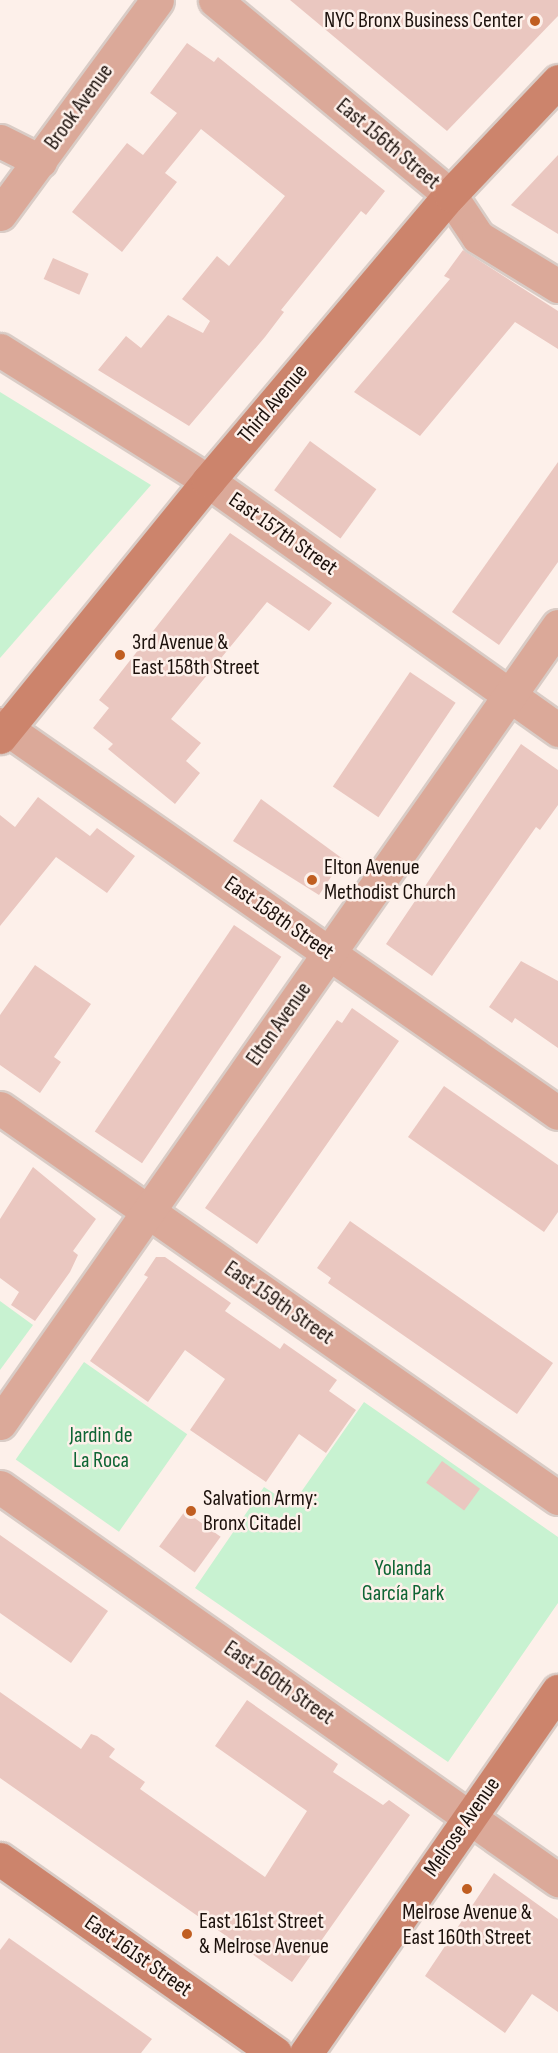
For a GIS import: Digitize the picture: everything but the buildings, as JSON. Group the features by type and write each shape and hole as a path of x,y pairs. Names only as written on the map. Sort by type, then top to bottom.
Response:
{"main road":[{"name":"Third Avenue","path":"2,730 208,481 450,195 558,81"},
{"name":"Melrose Avenue","path":"306,2053 558,1690"},
{"name":"East 161st Street","path":"0,1859 275,2053"}],"street":[{"name":"Brook Avenue","path":"0,214 158,0"},
{"name":"East 156th Street","path":"215,0 450,195 478,237 558,286"},
{"path":"0,141 40,161"},
{"name":"East 157th Street","path":"0,350 208,481 558,730"},
{"name":"Elton Avenue","path":"0,1423 558,626"},
{"name":"East 158th Street","path":"2,730 329,953 558,1113"},
{"name":"East 159th Street","path":"0,1108 558,1498"},
{"name":"East 160th Street","path":"0,1487 558,1880"}],"green space":[{"path":"0,392 151,485 0,658"},
{"path":"0,1301 33,1325 0,1370"},
{"name":"Jardin de La Roca","path":"84,1362 187,1434 119,1532 16,1459"},
{"name":"Yolanda García Park","path":"364,1402 558,1537 558,1603 448,1762 195,1588 264,1487 292,1505"}],"place":[{"name":"NYC Bronx Business Center","path":"535,21"},
{"name":"3rd Avenue & East 158th Street","path":"120,655"},
{"name":"Elton Avenue Methodist Church","path":"312,880"},
{"name":"Salvation Army: Bronx Citadel","path":"191,1511"},
{"name":"Melrose Avenue & East 160th Street","path":"467,1889"},
{"name":"East 161st Street & Melrose Avenue","path":"187,1934"}]}
